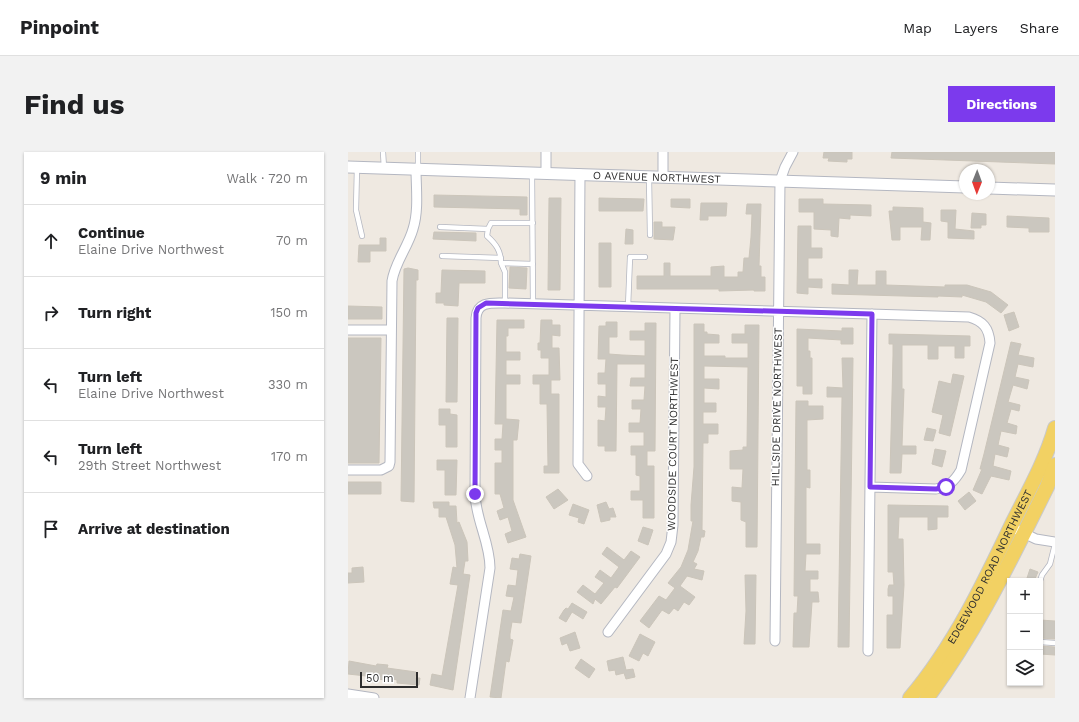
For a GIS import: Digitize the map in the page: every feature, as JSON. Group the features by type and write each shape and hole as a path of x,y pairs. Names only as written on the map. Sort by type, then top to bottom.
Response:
{"main road":[{"name":"EDGEWOOD ROAD NORTHWEST","path":"910,698 956,632 1034,480 1055,428"},
{"name":"EDGEWOOD ROAD NORTHWEST","path":"927,698 949,669 980,620 1024,533 1055,465"}],"street":[{"path":"546,152 546,173"},
{"path":"663,152 663,176"},
{"name":"HILLSIDE DRIVE NORTHWEST","path":"775,641 780,180 793,152"},
{"name":"O AVENUE NORTHWEST","path":"352,167 959,187"},
{"path":"348,470 381,470 389,466 392,281 393,272 413,230 415,220 417,169"},
{"path":"580,174 578,464 587,476"},
{"path":"995,188 1055,190"},
{"path":"470,698 490,568 489,550 478,519 475,494 476,318 478,308 486,303 969,317 977,319 988,329 990,343 961,470 955,481 946,487 936,489 870,487"},
{"name":"WOODSIDE COURT NORTHWEST","path":"608,632 656,569 666,554 671,542 673,525 675,309"},
{"path":"868,651 872,314"},
{"path":"348,330 391,330"},
{"path":"1011,527 1036,539 1055,543"},
{"path":"348,694 374,698"}],"lane":[{"path":"383,152 384,168"},
{"path":"417,169 418,152"},
{"path":"352,167 356,210 362,236"},
{"path":"532,172 533,305"},
{"path":"649,176 650,235"},
{"path":"505,303 505,272 495,244 488,236 488,229 491,223 533,223"},
{"path":"440,227 488,229"},
{"path":"442,256 533,264"},
{"path":"628,307 630,257 644,258"},
{"path":"1041,578 1042,574 1050,564 1055,543"},
{"path":"1043,642 1055,643"}],"building":[{"path":"824,152 852,152 852,159 847,159 847,162 828,161 829,158 823,158"},
{"path":"892,152 1055,152 1055,164 891,158"},
{"path":"434,195 527,197 527,215 520,215 520,209 434,207"},
{"path":"549,198 561,198 560,290 548,290"},
{"path":"599,198 644,199 643,211 599,211"},
{"path":"671,199 690,199 690,208 671,207"},
{"path":"799,199 823,199 823,204 871,205 871,216 850,215 850,219 839,218 838,237 831,236 831,230 814,229 814,212 799,212"},
{"path":"701,203 727,203 726,216 708,216 708,220 700,220"},
{"path":"747,204 761,204 759,266 761,266 761,277 765,277 765,291 719,291 719,289 637,289 637,276 664,276 664,263 670,263 670,276 711,276 711,267 724,266 724,277 738,277 738,272 743,272 744,258 749,258 752,214 746,214"},
{"path":"893,207 923,208 923,222 931,223 930,240 921,240 922,227 900,227 900,240 892,240 889,211 893,211"},
{"path":"941,210 956,210 955,229 974,231 974,239 948,238 948,222 941,221"},
{"path":"972,213 986,214 986,225 981,225 981,228 971,228"},
{"path":"1007,216 1049,218 1049,232 1029,232 1029,228 1007,227"},
{"path":"654,222 662,222 662,227 675,227 673,240 654,239"},
{"path":"798,226 811,226 811,248 822,248 822,258 808,258 808,279 822,279 822,288 808,287 808,294 797,293"},
{"path":"626,229 633,230 633,244 625,244"},
{"path":"434,232 476,233 476,241 433,239"},
{"path":"380,238 386,238 386,251 370,251 370,262 358,262 359,245 380,245"},
{"path":"599,243 611,243 611,287 599,287"},
{"path":"510,267 527,268 526,289 509,288"},
{"path":"408,268 418,270 418,280 416,280 414,502 401,501 404,269"},
{"path":"442,270 485,271 485,283 459,283 458,306 436,303 436,293 441,293"},
{"path":"849,270 858,270 857,285 876,285 876,271 886,271 886,285 945,287 945,285 967,285 991,292 1008,305 1001,313 986,302 962,295 962,297 938,297 832,294 832,284 849,285"},
{"path":"348,306 382,307 382,319 348,319"},
{"path":"1014,312 1019,327 1009,331 1004,315"},
{"path":"447,318 458,318 457,402 446,402"},
{"path":"497,320 524,320 524,328 508,328 508,336 506,336 506,352 520,352 520,360 506,360 506,375 520,375 520,384 506,384 506,419 519,420 517,440 513,440 513,500 526,537 508,543 505,534 512,531 508,517 500,520 497,511 504,508 500,494 495,494 495,463 502,463 502,450 495,450 495,439 502,439 503,424 495,424"},
{"path":"541,320 552,320 552,325 560,325 560,336 552,335 552,348 559,348 560,380 551,380 551,394 559,394 559,473 544,473 544,466 548,466 547,404 540,404 540,384 533,384 533,375 549,375 549,358 541,358 541,350 538,350 538,343 540,343"},
{"path":"606,322 617,322 617,337 609,337 609,354 645,356 645,340 630,340 630,331 645,331 645,323 656,323 655,451 647,451 647,466 654,466 654,518 643,518 643,500 631,500 631,491 640,491 640,476 636,475 636,455 631,455 631,446 644,446 644,432 629,432 629,423 640,423 641,409 632,409 632,400 644,400 645,386 630,386 631,378 645,378 645,364 617,364 616,451 605,451 605,446 598,446 598,420 605,421 606,407 598,407 598,396 606,397 606,384 598,384 598,373 605,373 606,359 598,359 599,326 606,326"},
{"path":"694,324 704,324 704,332 707,332 707,334 719,335 719,343 704,343 704,356 725,356 725,358 748,358 748,343 732,343 732,334 745,334 745,325 759,325 757,547 746,547 746,522 741,520 741,502 732,501 732,487 742,488 743,469 730,469 730,451 743,450 743,447 747,447 748,367 704,366 704,379 719,379 719,389 704,388 704,403 716,403 716,412 703,412 703,424 718,424 718,434 708,434 708,443 703,443 702,530 705,531 704,537 701,537 698,551 693,562 697,564 694,569 704,571 702,580 687,576 680,586 695,597 689,605 684,602 678,611 674,608 669,614 662,610 649,628 640,621 659,596 666,600 675,588 668,583 681,567 688,550 693,521 691,521 691,505 694,467"},
{"path":"842,328 853,328 853,344 841,344 841,340 808,338 808,351 810,351 810,358 812,358 812,394 803,394 803,386 797,386 797,329 842,331"},
{"path":"889,334 970,336 970,346 964,346 964,358 955,358 955,346 938,346 938,359 928,359 928,345 902,345 902,389 904,389 902,446 916,446 916,454 902,454 901,473 890,473 893,344 889,344"},
{"path":"348,338 381,338 379,463 348,463"},
{"path":"1011,342 1021,344 1018,355 1034,358 1033,367 1018,364 1015,377 1029,380 1027,389 1013,385 1008,402 1020,405 1019,411 1011,409 1007,423 1017,426 1016,434 1001,431 998,445 1009,448 1007,457 995,454 993,466 1011,471 1009,480 991,476 982,494 973,490 982,469 980,469"},
{"path":"842,358 853,358 849,647 838,647 842,397 827,397 827,387 843,388"},
{"path":"953,374 964,376 950,436 939,433 943,415 932,412 939,381 951,384"},
{"path":"796,401 808,401 808,406 823,406 823,419 807,420 807,470 810,470 810,488 806,487 806,544 820,544 820,554 806,554 805,571 818,571 818,579 810,579 810,592 818,592 819,602 812,602 809,647 793,647 794,613 797,613 798,596 794,596"},
{"path":"439,409 450,409 450,414 457,415 457,447 446,447 446,425 439,425"},
{"path":"927,428 936,430 933,441 924,440"},
{"path":"935,449 946,451 942,467 932,464"},
{"path":"437,460 457,460 456,495 445,495 445,470 437,470"},
{"path":"348,482 381,482 381,494 348,494"},
{"path":"558,489 568,500 554,509 546,497"},
{"path":"969,492 976,501 965,510 958,501"},
{"path":"433,502 449,502 449,506 456,506 457,523 459,522 467,542 468,561 465,561 463,574 470,575 453,690 430,685 432,674 442,676 458,585 450,584 453,567 457,568 455,545 446,517 439,517 439,508 434,508"},
{"path":"606,502 609,509 613,508 616,517 610,517 610,520 601,522 597,505"},
{"path":"573,504 589,510 584,524 578,522 579,518 569,515"},
{"path":"888,505 948,506 948,517 937,517 937,529 928,530 928,517 899,517 898,539 903,539 904,585 900,648 887,648 887,615 893,615 893,596 888,596 888,589 889,585 894,585 893,572 888,572"},
{"path":"643,527 653,530 648,545 638,541"},
{"path":"607,547 624,560 631,551 640,557 617,588 615,587 601,604 595,599 593,604 577,592 583,585 595,594 604,583 595,577 600,570 611,578 619,567 602,554"},
{"path":"520,554 531,556 521,623 512,622 510,639 513,640 509,662 506,661 501,698 490,697 503,610 511,611 514,597 506,596 508,585 516,586 518,570 510,569 512,558 519,559"},
{"path":"363,567 364,582 348,583 348,573 352,573 352,568"},
{"path":"1030,569 1038,572 1035,578 1027,578"},
{"path":"745,575 756,575 755,644 744,644 746,611"},
{"path":"572,603 587,612 583,619 572,612 566,622 559,618 564,610 566,608 568,609"},
{"path":"1043,620 1055,621 1055,639 1043,638"},
{"path":"575,632 580,648 570,651 567,643 562,645 560,638"},
{"path":"640,634 655,642 648,656 643,653 639,661 629,656"},
{"path":"1043,646 1055,647 1055,655 1043,654"},
{"path":"623,657 626,670 633,669 635,677 626,679 624,673 616,675 615,670 609,671 607,661"},
{"path":"581,659 595,669 589,678 575,668"},
{"path":"349,661 376,666 377,664 388,665 387,668 416,672 415,678 420,678 419,685 397,683 397,680 385,677 384,680 374,678 375,677 348,674"}],"route":[{"path":"475,494 476,313 478,308 486,303 872,314 870,487 936,489 946,487"}]}
